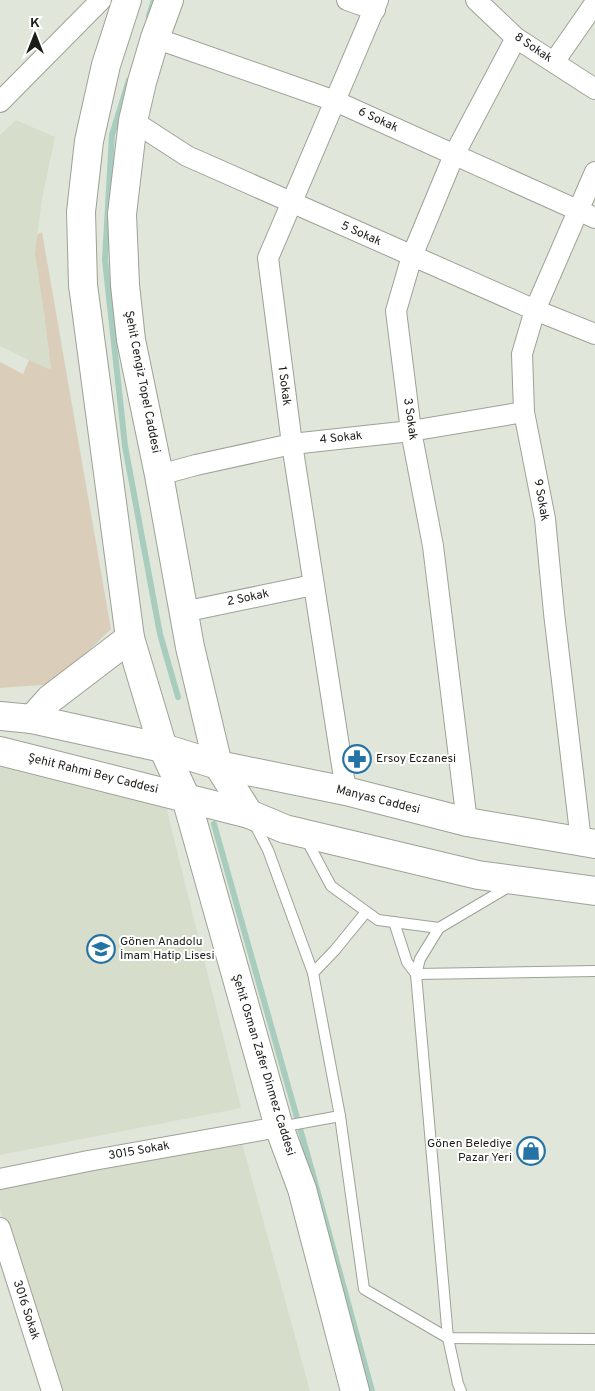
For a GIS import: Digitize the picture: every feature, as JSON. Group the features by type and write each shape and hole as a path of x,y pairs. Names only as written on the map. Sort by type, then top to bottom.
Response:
{"main road":[{"path":"0,716 32,719 163,748 130,638 83,285 81,212 89,141 106,65 127,0"},
{"name":"Şehit Cengiz Topel Caddesi","path":"169,0 155,38 133,121 122,214 124,285 131,340 160,475 183,612 218,764 249,814"},
{"path":"32,719 50,699 130,638"},
{"name":"Manyas Caddesi","path":"163,748 218,764 346,791 467,822 588,843"},
{"name":"Şehit Osman Zafer Dinmez Caddesi","path":"163,748 186,798 279,1127 302,1189 355,1391"},
{"name":"Şehit Rahmi Bey Caddesi","path":"0,751 186,798"},
{"path":"186,798 249,814 285,829 303,834 478,875 595,891"}],"street":[{"path":"0,102 101,0"},
{"path":"347,0 376,5"},
{"name":"8 Sokak","path":"476,0 516,38 595,89"},
{"path":"554,62 595,3"},
{"name":"1 Sokak","path":"346,791 292,444 268,258 376,5"},
{"name":"6 Sokak","path":"155,38 335,101 586,214"},
{"name":"3 Sokak","path":"467,822 433,546 411,431 396,311 412,256 454,155 516,38"},
{"name":"5 Sokak","path":"133,121 187,156 535,310 595,334"},
{"name":"9 Sokak","path":"588,843 554,612 545,519 524,412 522,354 535,310 586,214 595,172"},
{"name":"4 Sokak","path":"160,475 196,465 292,444 411,431 524,412"},
{"name":"2 Sokak","path":"183,612 313,585"},
{"name":"3015 Sokak","path":"0,1180 88,1161 279,1127"},
{"name":"3016 Sokak","path":"0,1228 52,1391"}],"lane":[{"path":"249,814 268,850 313,973 340,1116 364,1289 448,1338 595,1339"},
{"path":"303,834 331,886 366,912 378,920 439,928"},
{"path":"461,1391 448,1338 416,974 420,959 439,928 519,881"},
{"path":"313,973 336,950 366,912"},
{"path":"394,922 407,962 416,974"},
{"path":"416,974 595,971"},
{"path":"279,1127 340,1116"}],"shaded area":[{"path":"16,120 55,137 42,199 35,254 51,371 0,346 0,135"},
{"path":"42,232 111,629 54,684 0,688 0,362 23,374 29,360 51,370 35,254 37,235"},
{"name":"Gönen Anadolu İmam Hatip Lisesi","path":"0,760 162,790 241,1108 0,1155"},
{"path":"239,1132 310,1391 61,1391 0,1209 0,1185"}],"waterway":[{"path":"149,16 154,0"},
{"path":"129,80 112,135 105,260 125,446 160,634 178,697"},
{"path":"214,824 372,1391"}],"place":[{"name":"Ersoy Eczanesi","path":"357,759"},
{"name":"Gönen Anadolu İmam Hatip Lisesi","path":"101,949"},
{"name":"Gönen Belediye Pazar Yeri","path":"531,1151"}]}
